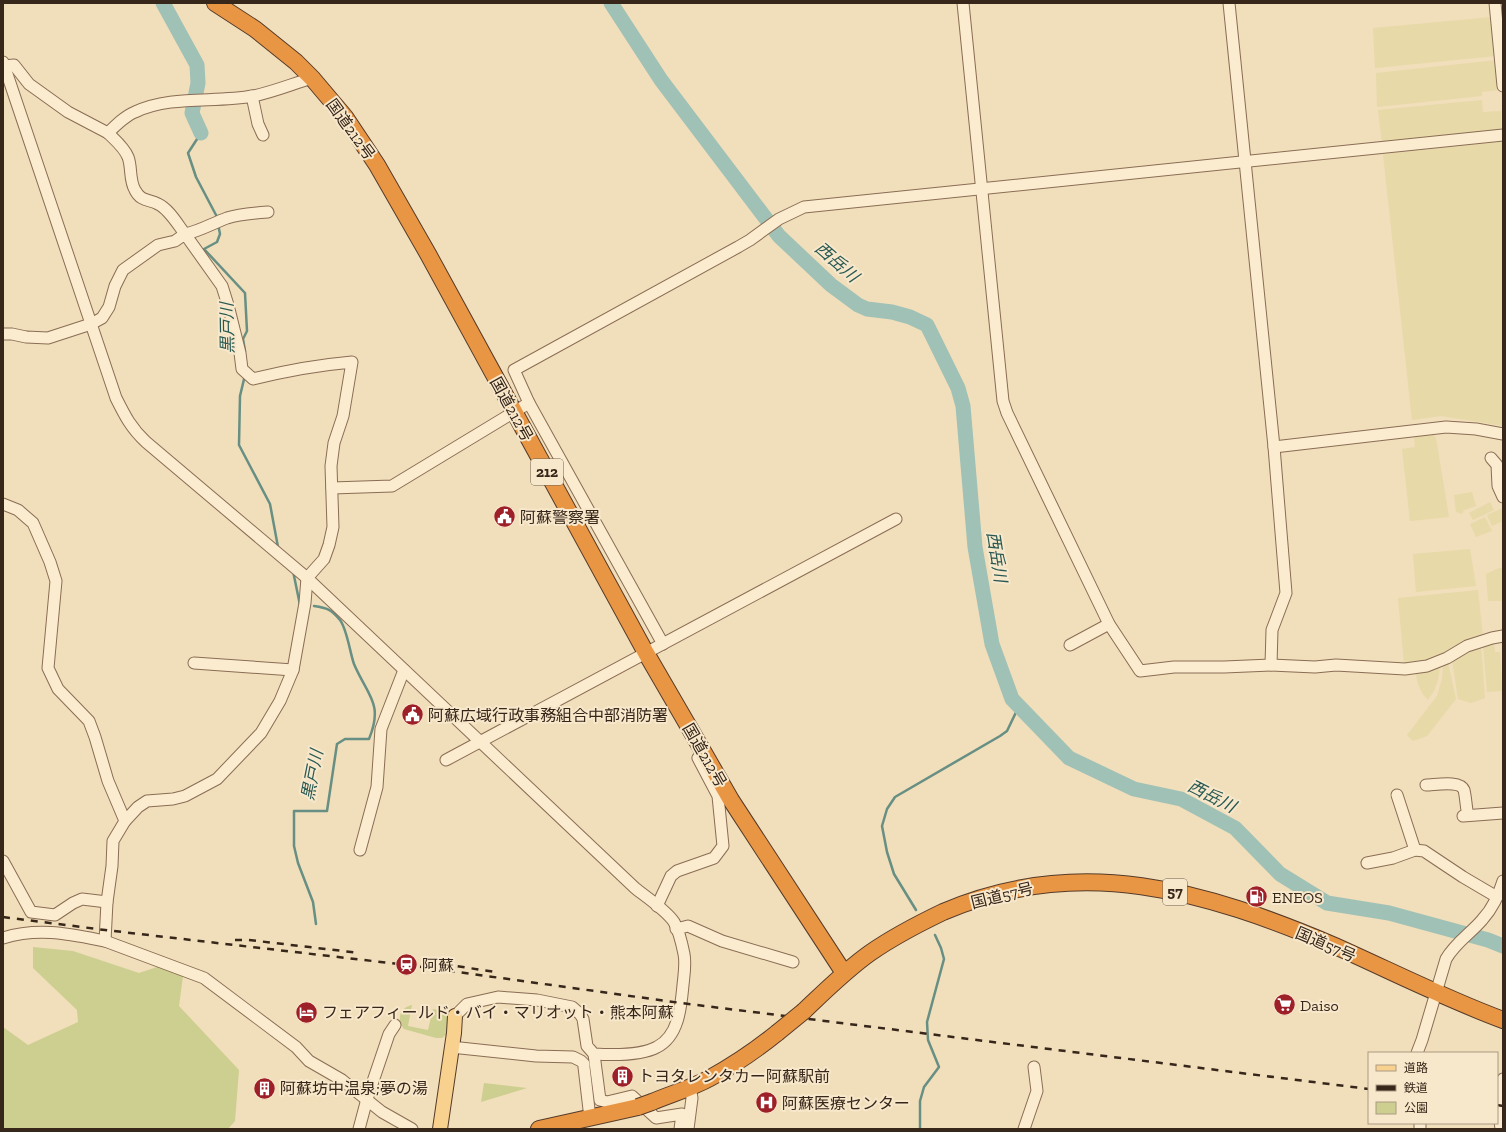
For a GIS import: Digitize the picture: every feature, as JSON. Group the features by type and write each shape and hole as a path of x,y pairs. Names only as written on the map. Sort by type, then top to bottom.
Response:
{"highway":[{"name":"国道212号","path":"215,3 255,29 296,62 312,78 345,117 377,165 428,254 646,653 731,800 844,973"},
{"name":"国道57号","path":"539,1129 645,1104 708,1079 749,1055 804,1011 844,973 871,952 900,934 965,903 1024,887 1063,882 1112,883 1155,888 1181,893 1240,910 1334,946 1437,993 1503,1020"}],"main road":[{"path":"440,1129 454,1033 455,1016"}],"street":[{"path":"963,3 1003,401 1007,413 1109,624 1140,671 1174,667 1272,665 1315,667 1336,665 1405,669 1427,666 1447,658 1467,646 1503,636"},
{"path":"1229,3 1274,447 1286,593 1272,630 1272,665"},
{"path":"1495,3 1503,86"},
{"path":"105,941 107,902 114,842 125,821 138,806 147,801 173,799 185,796 217,779 261,733 280,701 293,670 305,603 306,578 324,559 333,527 331,466 334,443 343,416 352,362 285,371 253,380 242,369 240,353 222,286 168,212 158,204 144,200 135,190 131,177 128,157 122,147 108,132 68,112 29,84 14,65 4,64 116,398 134,430 146,442 306,578 635,888 658,906 673,921 685,955 685,972 679,1016 671,1034 657,1048 643,1052 594,1054"},
{"path":"108,132 133,112 149,106 166,102 184,102 252,96 272,92 312,78"},
{"path":"252,96 258,124 263,135"},
{"path":"664,644 529,403 514,370 750,240 779,219 804,207 983,190 1503,135"},
{"path":"3,334 48,338 91,324 102,318 109,307 115,286 123,270 158,245 175,241 185,234 195,232 223,220 243,214 268,212"},
{"path":"332,488 392,486 529,403"},
{"path":"1274,447 1446,427 1476,429 1503,434"},
{"path":"1491,458 1497,466 1498,486 1503,497"},
{"path":"3,504 18,510 33,523 50,562 56,581 48,668 58,689 89,721 108,781 125,821"},
{"path":"446,760 896,519"},
{"path":"1070,645 1109,624"},
{"path":"194,663 293,670"},
{"path":"360,850 377,787 381,729 404,670"},
{"path":"658,906 671,876 677,871 714,858 722,846 718,796 698,758 704,753"},
{"path":"1426,785 1456,784 1461,786 1464,790 1465,816 1503,813"},
{"path":"1397,795 1414,850"},
{"path":"1367,863 1393,858 1414,850 1424,851 1463,877 1497,897"},
{"path":"3,860 31,912 55,915 82,899 107,902"},
{"path":"1417,1052 1437,993 1446,959 1451,950 1482,921 1493,906 1503,881"},
{"path":"676,929 688,926 722,941 793,962"},
{"path":"3,938 30,932 41,932 71,935 105,941 204,978 296,1047 308,1061 342,1080 382,1112 412,1129"},
{"path":"455,1016 467,1004 498,997 537,1000 572,1007 583,1019 587,1046 594,1054 600,1100 607,1102 632,1096 656,1118 682,1114 680,1129"},
{"path":"359,1129 367,1099 389,1034 395,1025"},
{"path":"451,1047 536,1056 576,1058 584,1064 590,1118"},
{"path":"1024,1129 1037,1091 1034,1067"},
{"path":"1498,1096 1500,1094 1503,1079"},
{"path":"688,1129 692,1098 690,1087"},
{"path":"1498,1105 1501,1129"}],"shaded area":[{"path":"1492,17 1496,56 1375,68 1373,28"},
{"path":"1497,60 1500,90 1482,92 1482,96 1377,107 1376,73"},
{"path":"1482,100 1483,112 1501,111 1501,128 1499,130 1382,144 1378,110"},
{"path":"1500,142 1503,143 1503,426 1441,416 1412,420 1383,154"},
{"path":"1432,433 1436,438 1449,517 1410,521 1402,449 1415,447 1414,436"},
{"path":"1472,492 1476,506 1464,510 1462,514 1456,512 1454,495"},
{"path":"1490,502 1494,510 1473,520 1469,513"},
{"path":"1503,508 1503,521 1492,526 1487,515"},
{"path":"1485,517 1492,531 1476,537 1470,524"},
{"path":"1470,549 1476,586 1416,592 1413,554"},
{"path":"1499,568 1503,568 1503,601 1488,601 1486,574"},
{"path":"1478,590 1483,637 1433,659 1404,663 1398,598"},
{"path":"1494,643 1495,652 1500,652 1502,691 1487,692 1483,644"},
{"path":"1481,645 1485,698 1471,703 1458,699 1452,659"},
{"path":"1448,663 1456,699 1427,736 1413,741 1407,735 1437,696 1442,679 1443,665"},
{"path":"1440,666 1438,680 1434,691 1428,700 1422,693 1415,671"}],"green space":[{"path":"33,947 73,951 139,973 160,966 183,976 179,1006 239,1070 235,1121 228,1129 3,1129 3,1027 28,1045 78,1022 77,1010 33,968"},
{"path":"412,1005 408,1026 428,1030 433,1009 444,1011 450,1015 448,1033 442,1038 436,1038 404,1029 400,1022 400,1014 405,1008"},
{"path":"484,1083 527,1088 481,1102"}],"waterway":[{"name":"黒戸川","path":"163,3 197,65 198,83 192,113 201,133"},
{"name":"西岳川","path":"611,3 661,80 779,236 831,285 858,305 867,309 892,312 910,317 927,325 958,388 963,406 975,547 992,644 1012,699 1069,758 1134,789 1181,799 1235,828 1280,874 1327,903 1389,913 1488,940 1503,946"},
{"name":"黒戸川","path":"201,133 188,153 196,177 216,215 217,220"},
{"name":"黒戸川","path":"218,224 220,234 217,242 204,249 245,293 247,331 243,339 245,351"},
{"name":"黒戸川","path":"245,375 240,396 239,445 270,504 278,547"},
{"name":"黒戸川","path":"293,571 300,605"},
{"name":"黒戸川","path":"314,606 326,608 340,620 354,664 372,700 375,716 369,739 345,739 337,744 327,811 294,811 294,846 298,863 313,902 316,924"},
{"path":"916,910 894,874 887,852 882,826 887,809 895,797 1007,731 1019,706"},
{"path":"920,1129 920,1101 924,1087 939,1067 928,1040 927,1022 944,959 935,935"}],"railway":[{"path":"3,917 407,965 681,1003 1368,1089"},
{"path":"235,940 249,940 360,953"},
{"path":"430,962 495,972"},
{"path":"1498,1105 1503,1106"}],"place":[{"name":"阿蘇警察署","path":"505,517"},
{"name":"阿蘇広域行政事務組合中部消防署","path":"412,715"},
{"name":"ENEOS","path":"1257,897"},
{"name":"阿蘇","path":"407,965"},
{"name":"Daiso","path":"1285,1005"},
{"name":"フェアフィールド・バイ・マリオット・熊本阿蘇","path":"307,1012"},
{"name":"トヨタレンタカー阿蘇駅前","path":"622,1076"},
{"name":"阿蘇坊中温泉;夢の湯","path":"264,1088"},
{"name":"阿蘇医療センター","path":"766,1103"}]}
